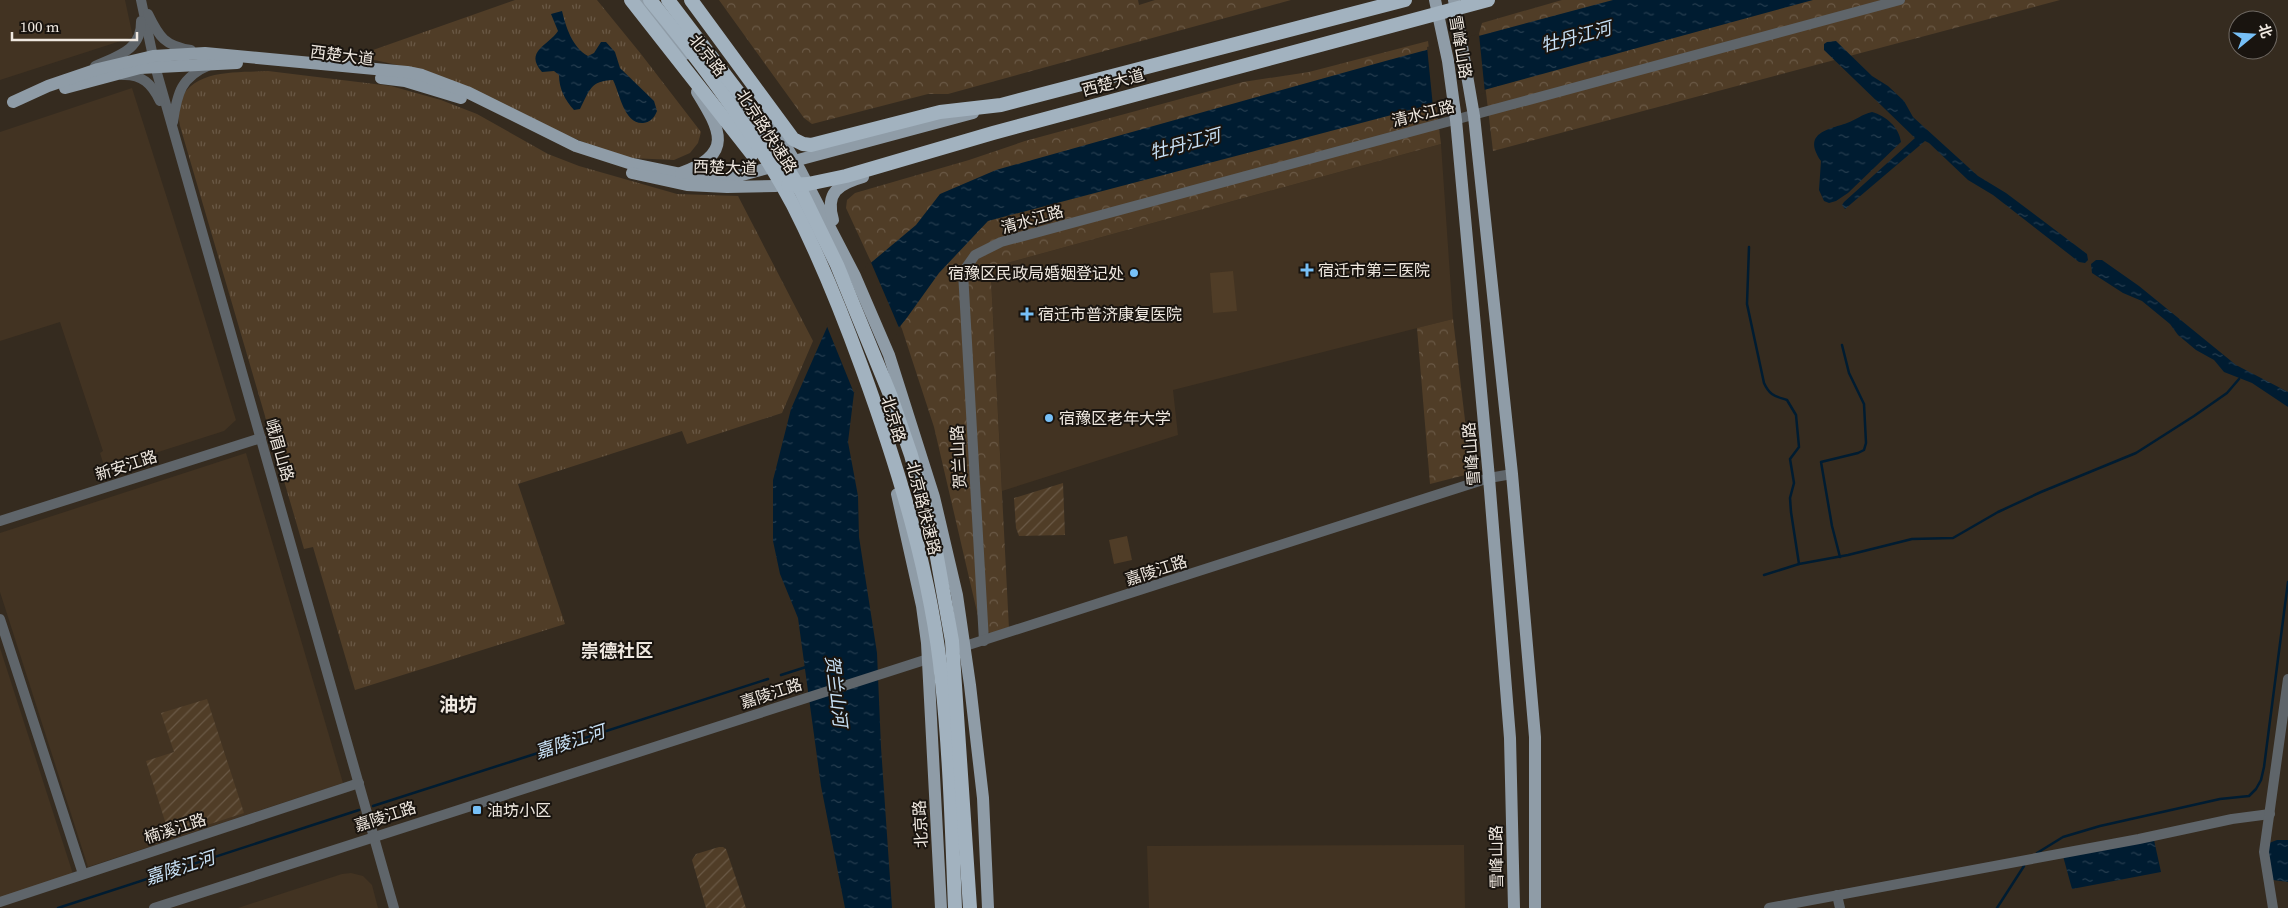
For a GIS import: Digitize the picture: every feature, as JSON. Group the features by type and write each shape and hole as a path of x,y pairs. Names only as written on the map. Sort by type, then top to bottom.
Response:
{"highway":[{"path":"631,0 765,169 776,186"},
{"name":"北京路快速路","path":"650,0 676,31 741,120 792,204 813,246 850,335 889,440 908,509 930,604 942,681 955,908"},
{"name":"北京路快速路","path":"668,0 751,109 801,191 838,265 891,397 911,455 933,535 952,641 970,908"},
{"path":"691,0 750,87"},
{"path":"691,0 793,140 803,144 820,143 940,112 1001,105"},
{"name":"西楚大道","path":"1001,105 1405,0"},
{"path":"1436,6 1488,0"},
{"name":"西楚大道","path":"776,186 808,184 846,176 1436,6"}],"main road":[{"name":"北京路","path":"640,0 730,110 765,169"},
{"name":"北京路","path":"684,0 750,87 795,160 856,276 889,355 936,506 955,587 980,770 988,908"},
{"name":"雪峰山路","path":"1455,4 1462,36 1474,116 1512,474 1535,737 1535,908"},
{"name":"雪峰山路","path":"1436,6 1444,42 1456,120 1489,478 1510,738 1514,908"},
{"path":"670,48 716,125 718,137 717,149 711,157 696,168 681,173"},
{"name":"西楚大道","path":"0,106 111,76 154,61 205,53 422,75 467,92 576,146 632,164 695,176 720,178 765,169 1001,105"},
{"name":"西楚大道","path":"13,102 48,86 136,58 154,61 276,65 405,81 452,94 500,115 556,145 592,160 630,172 687,184 727,187 776,186"},
{"path":"840,244 829,206 831,196 840,187 856,179 1009,128"},
{"name":"北京路","path":"776,186 804,236 865,385 900,506 922,606 928,659 941,908"}],"street":[{"path":"141,0 157,32 168,44 176,48 205,53"},
{"path":"48,86 124,53 133,46 142,29 141,0"},
{"name":"峨眉山路","path":"141,0 154,61 394,908"},
{"name":"清水江路","path":"963,272 975,254 1001,242 1900,0"},
{"path":"172,125 180,89 192,76 217,63"},
{"path":"111,76 128,74 145,79 156,92 172,125"},
{"name":"贺兰山路","path":"963,272 984,641"},
{"name":"新安江路","path":"0,521 261,438"},
{"name":"嘉陵江路","path":"154,908 1489,478 1512,474"},
{"path":"0,619 83,874"},
{"path":"2273,908 2264,852 2288,679"},
{"name":"楠溪江路","path":"0,902 359,783"},
{"path":"1768,908 2139,839 2232,819 2270,814"},
{"path":"1837,895 1840,908"}],"shaded area":[{"path":"0,0 125,0 133,37 0,80"},
{"path":"132,88 236,420 224,431 105,469 100,453 103,451 60,322 0,341 0,132"},
{"path":"1441,144 1453,319 1173,390 1178,435 1002,491 991,279 994,271 1007,263"},
{"path":"246,453 343,783 88,867 0,592 0,533"},
{"path":"0,648 73,874 0,898"},
{"path":"1464,845 1465,908 1149,908 1147,846"},
{"path":"351,873 363,876 372,885 378,908 238,908 342,874"}],"green space":[{"path":"515,0 597,0 701,132 698,143 690,153 674,160 630,158 612,154 402,66 356,56"},
{"path":"719,0 1138,0 1139,5 1155,0 1291,0 948,94 928,94 812,124 804,118"},
{"path":"1562,0 2060,0 1493,151 1479,34 1482,23"},
{"path":"1428,41 1441,144 1007,263 994,271 991,279 1009,629 992,634 981,629 934,427 902,329 846,208 847,200 855,193 969,160 1025,141 1243,82 1309,72"},
{"path":"268,71 391,86 441,100 477,114 548,154 579,166 677,194 738,196 813,341 782,413 687,444 682,431 518,484 565,624 355,690 313,547 304,549 180,126 178,113 178,108 184,94 192,85 203,79 229,73"},
{"path":"1233,271 1237,311 1213,313 1210,273"},
{"path":"1453,319 1471,471 1469,474 1430,484 1417,328"},
{"path":"1063,483 1065,535 1019,536 1016,528 1014,498"},
{"path":"1127,536 1132,560 1114,564 1109,540"},
{"path":"207,699 244,813 170,837 146,761 174,752 161,713"},
{"path":"719,847 726,849 746,908 706,908 692,860 696,854"}],"water":[{"path":"1613,0 1813,0 1422,107 988,221 939,273 906,319 871,362 854,393 848,442 858,496 859,537 877,653 881,747 892,908 845,908 821,786 798,618 780,574 773,541 773,480 791,409 828,325 867,266 916,225 940,194 996,170 1389,60"},
{"path":"562,11 570,36 582,52 588,56 594,53 601,42 606,42 615,52 620,68 654,101 657,111 652,119 643,123 631,119 627,114 613,80 600,82 595,85 580,109 574,110 563,94 559,75 554,71 542,72 537,65 537,54 558,31 551,14"},
{"path":"1836,41 1872,76 1888,86 1904,101 1913,117 1978,176 2006,193 2087,254 2088,260 2085,263 2079,262 1993,195 1968,180 1925,141 1845,209 1842,205 1844,202 1915,138 1824,50 1824,44"},
{"path":"1872,112 1882,116 1895,127 1901,142 1848,193 1836,201 1829,203 1824,201 1819,190 1821,161 1814,144 1816,139 1819,134 1825,131"},
{"path":"2096,260 2102,260 2139,286 2236,365 2288,392 2288,407 2252,383 2224,372 2214,360 2196,350 2178,335 2170,324 2142,301 2123,293 2092,273 2091,264"},
{"path":"2154,840 2161,872 2072,889 2063,856"},
{"path":"2277,840 2288,840 2288,882 2273,880 2268,850 2269,843"}],"pier":[{"path":"1479,34 1485,93 1433,107 1427,47"},
{"path":"870,260 900,330 873,364 854,393 826,324"}],"waterway":[{"path":"1749,247 1747,304 1764,383 1771,393 1787,400 1796,415 1799,447 1790,459 1794,483 1790,498 1799,564"},
{"path":"1840,557 1832,526 1821,462 1858,453 1864,450 1866,443 1864,404 1849,373 1842,345"},
{"path":"1764,575 1799,564 1848,555 1912,539 1953,538 1998,512 2041,492 2136,453 2227,393 2239,379"},
{"path":"2037,853 2063,837 2100,826 2220,799 2249,796 2256,789 2261,780 2264,767 2288,582"},
{"name":"嘉陵江河","path":"781,675 806,667"},
{"name":"嘉陵江河","path":"373,806 768,679"},
{"name":"嘉陵江河","path":"58,908 359,810"},
{"path":"1997,908 2024,866"}],"place":[{"name":"宿迁市第三医院","path":"1307,270"},
{"name":"宿豫区民政局婚姻登记处","path":"1134,273"},
{"name":"宿迁市普济康复医院","path":"1027,314"},
{"name":"宿豫区老年大学","path":"1049,418"},
{"name":"油坊小区","path":"477,810"}],"district":[{"name":"崇德社区","path":"617,651"},
{"name":"油坊","path":"458,704"}],"water label":[{"name":"牡丹江河","path":"1576,37"},
{"name":"牡丹江河","path":"1185,144"},
{"name":"贺兰山河","path":"836,691"}]}
